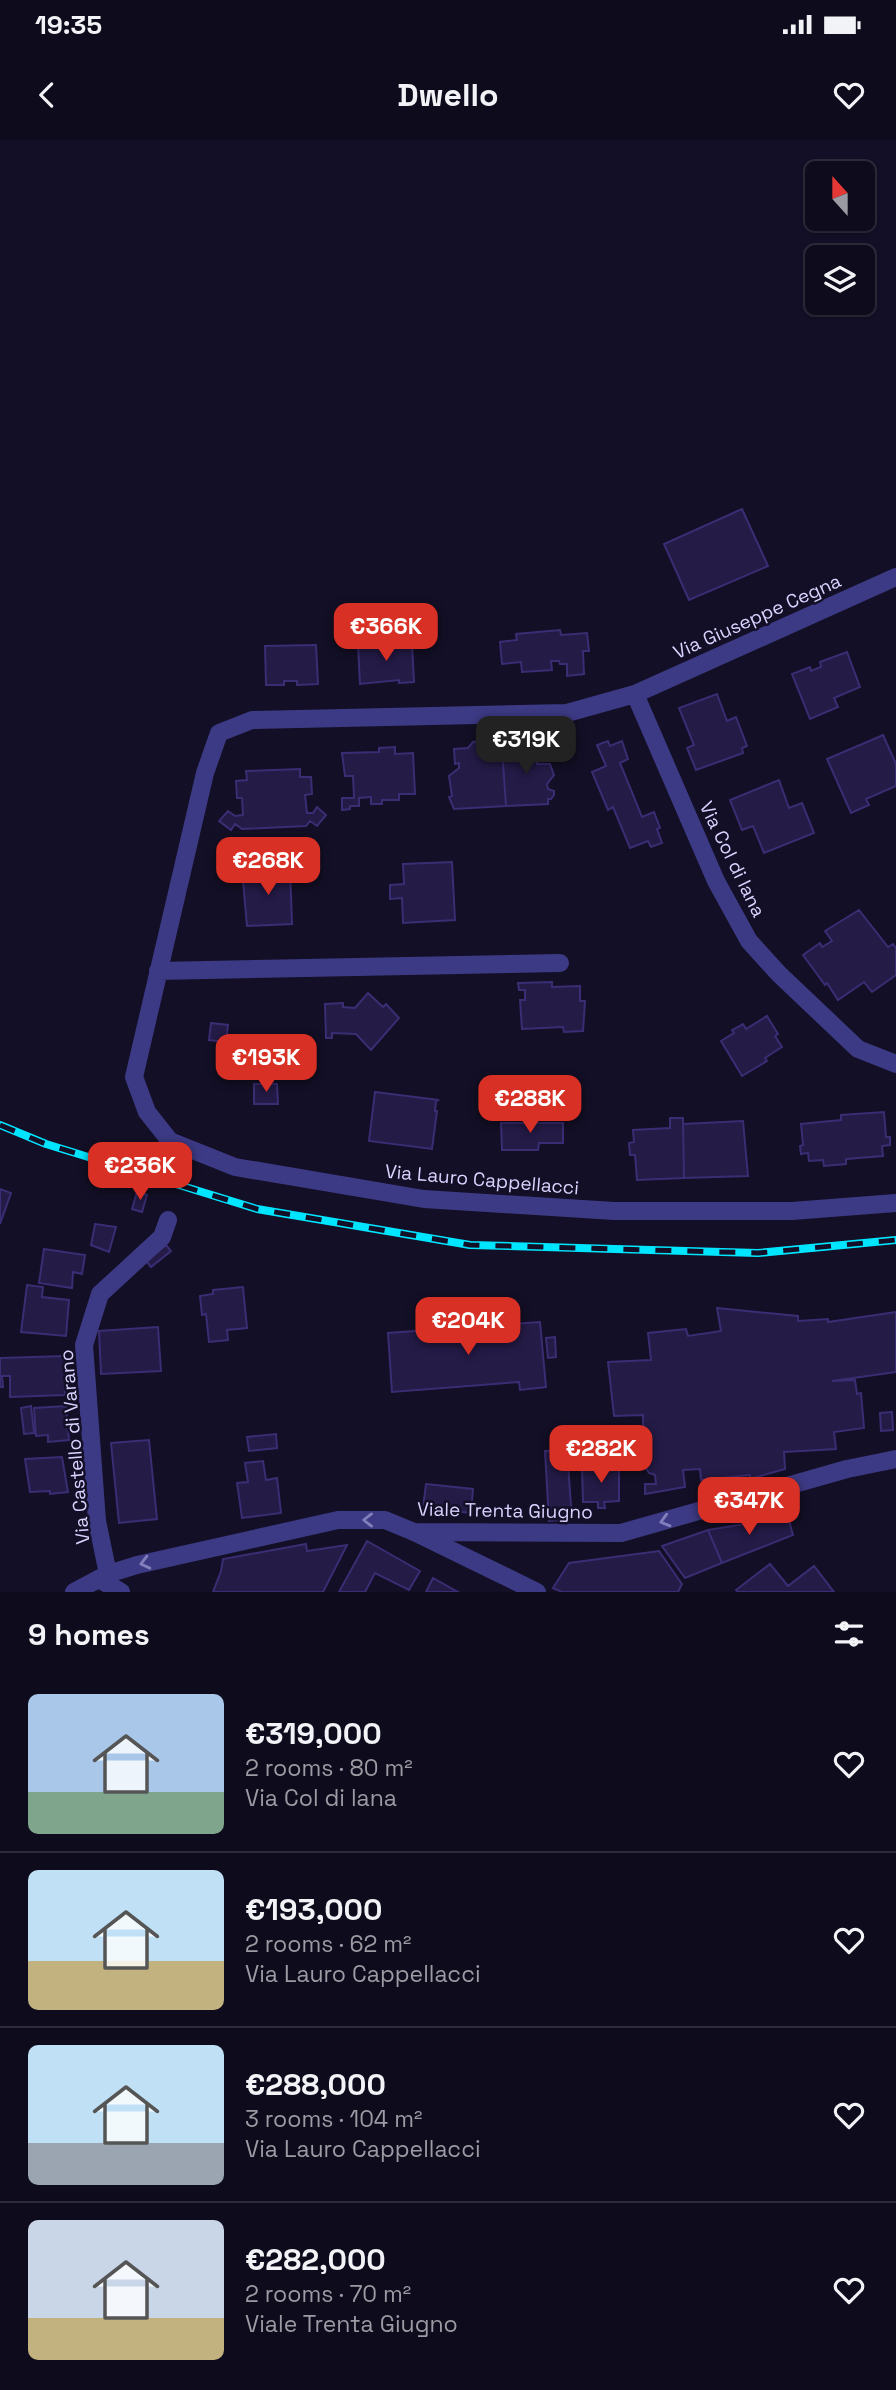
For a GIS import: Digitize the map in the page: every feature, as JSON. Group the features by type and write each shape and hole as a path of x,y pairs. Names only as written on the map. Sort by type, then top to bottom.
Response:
{"street":[{"name":"Via Giuseppe Cegna","path":"158,971 205,773 219,733 252,720 567,713 635,694 896,578"},
{"name":"Via Col di lana","path":"635,694 716,881 749,941 779,974 858,1049 896,1065"},
{"path":"158,971 560,963"},
{"name":"Via Lauro Cappellacci","path":"158,971 134,1077 147,1112 170,1141 235,1167 424,1199 614,1211 792,1212 896,1203"},
{"name":"Via Castello di Varano","path":"104,1577 83,1345 100,1294 162,1237 168,1220"},
{"name":"Viale Trenta Giugno","path":"74,1592 137,1565 338,1520 385,1520 414,1532 621,1533 847,1469 896,1459"},
{"path":"414,1532 508,1586 537,1592"},
{"path":"104,1577 121,1592"}],"building":[{"path":"742,509 768,566 689,600 664,544"},
{"path":"560,630 561,635 587,633 589,651 583,651 584,674 567,676 567,664 560,664 559,661 551,661 552,670 522,672 521,662 502,664 500,642 517,640 516,634"},
{"path":"412,643 414,682 399,683 399,680 360,684 358,645"},
{"path":"316,645 318,684 297,685 297,681 284,681 284,685 266,685 265,646"},
{"path":"847,652 860,687 834,698 838,707 810,719 792,674 810,667 811,671 821,667 820,662"},
{"path":"717,694 727,721 736,717 747,746 742,748 743,753 696,770 687,748 694,745 679,708"},
{"path":"883,735 896,764 896,786 866,799 869,805 851,813 827,759"},
{"path":"519,739 526,746 540,746 541,758 537,759 537,764 550,764 554,775 547,784 548,789 554,791 554,795 548,799 548,804 506,806 502,748 513,746"},
{"path":"480,741 484,748 502,748 506,806 454,809 449,797 452,796 449,776 459,768 459,763 455,764 454,749 468,748 473,742"},
{"path":"608,741 610,746 622,741 628,759 620,763 642,817 654,812 662,843 651,847 648,841 630,848 613,807 608,810 592,772 606,766 597,745"},
{"path":"395,747 395,754 413,753 415,794 399,794 399,800 382,800 382,804 371,804 371,797 359,798 359,806 342,810 342,798 354,798 353,776 345,776 342,753 379,752 379,748"},
{"path":"300,769 300,777 311,777 312,794 305,795 307,813 313,813 317,807 326,815 317,826 310,821 306,826 242,829 235,824 231,830 219,821 228,811 235,816 243,815 242,798 237,798 236,781 247,780 246,771"},
{"path":"779,780 789,808 802,803 814,833 764,853 753,826 742,830 730,800"},
{"path":"452,862 455,920 403,923 402,898 390,899 390,885 404,884 403,864"},
{"path":"290,868 292,924 247,926 242,870"},
{"path":"859,910 888,947 893,944 896,948 896,975 872,992 864,982 838,1000 803,955 820,943 822,947 832,941 825,931"},
{"path":"552,982 552,987 580,986 580,1001 585,1001 583,1031 564,1032 563,1027 522,1029 520,1000 525,1000 525,990 519,990 518,983"},
{"path":"368,993 383,1007 386,1004 399,1018 371,1050 356,1034 332,1033 332,1038 326,1038 325,1004 343,1003 343,1007 355,1008"},
{"path":"767,1016 782,1047 765,1058 767,1061 742,1076 721,1041 743,1024 746,1029"},
{"path":"211,1023 228,1025 226,1042 209,1040"},
{"path":"254,1084 277,1084 278,1104 254,1104"},
{"path":"375,1092 439,1100 436,1101 432,1149 369,1141"},
{"path":"884,1112 886,1137 890,1137 890,1145 882,1146 883,1156 846,1159 846,1164 824,1166 823,1160 809,1161 808,1153 801,1154 801,1124 841,1120 841,1115"},
{"path":"670,1118 683,1118 684,1178 637,1180 635,1155 630,1155 629,1143 634,1142 633,1130 670,1128"},
{"path":"743,1121 748,1176 684,1178 683,1124"},
{"path":"501,1123 563,1123 563,1143 539,1143 538,1150 502,1150"},
{"path":"0,1189 11,1193 0,1224"},
{"path":"137,1192 147,1195 142,1212 132,1209"},
{"path":"95,1224 116,1227 109,1252 91,1245"},
{"path":"166,1245 171,1251 151,1267 146,1261"},
{"path":"44,1249 85,1255 82,1274 73,1272 72,1288 39,1283"},
{"path":"27,1285 43,1287 42,1297 69,1300 66,1336 21,1332"},
{"path":"243,1287 247,1328 227,1330 228,1340 209,1342 206,1314 202,1315 200,1296 213,1294 213,1290"},
{"path":"717,1308 798,1316 798,1321 828,1319 828,1322 896,1312 896,1372 832,1381 855,1380 857,1394 861,1393 864,1428 834,1432 836,1449 784,1452 785,1469 750,1479 750,1475 701,1480 700,1469 683,1470 685,1487 645,1494 645,1484 656,1484 655,1475 649,1473 644,1465 643,1415 614,1416 608,1362 651,1360 648,1333 686,1329 688,1336 721,1331"},
{"path":"540,1322 546,1387 520,1390 519,1382 392,1392 388,1333"},
{"path":"158,1327 161,1371 101,1374 99,1331"},
{"path":"555,1337 556,1357 548,1358 546,1338"},
{"path":"65,1356 65,1395 10,1397 10,1376 2,1376 3,1387 0,1387 0,1358"},
{"path":"31,1406 34,1433 24,1434 21,1408"},
{"path":"66,1406 69,1440 48,1442 48,1435 36,1436 34,1408"},
{"path":"892,1412 893,1430 881,1431 880,1413"},
{"path":"621,1429 623,1442 610,1443 609,1430"},
{"path":"606,1430 607,1443 567,1445 566,1432"},
{"path":"276,1434 277,1448 249,1451 247,1437"},
{"path":"149,1440 157,1519 119,1523 111,1443"},
{"path":"567,1450 572,1519 549,1521 545,1451"},
{"path":"62,1457 68,1492 30,1492 25,1459"},
{"path":"263,1461 266,1480 277,1478 281,1513 242,1518 237,1483 248,1482 245,1463"},
{"path":"582,1467 619,1467 619,1501 604,1502 605,1508 598,1508 598,1502 583,1502"},
{"path":"426,1484 473,1489 471,1513 423,1508"},
{"path":"788,1517 793,1535 722,1563 708,1530"},
{"path":"708,1530 722,1563 685,1578 662,1546"},
{"path":"367,1541 420,1571 409,1590 375,1573 365,1592 339,1592"},
{"path":"306,1544 307,1551 347,1545 323,1592 213,1592 223,1559"},
{"path":"659,1551 682,1584 678,1592 562,1592 553,1588 569,1563"},
{"path":"770,1564 788,1586 814,1566 834,1592 736,1590"},
{"path":"433,1578 458,1592 426,1592"}],"railway":[{"path":"0,1125 46,1144 257,1209 470,1245 758,1253 896,1240"}]}
